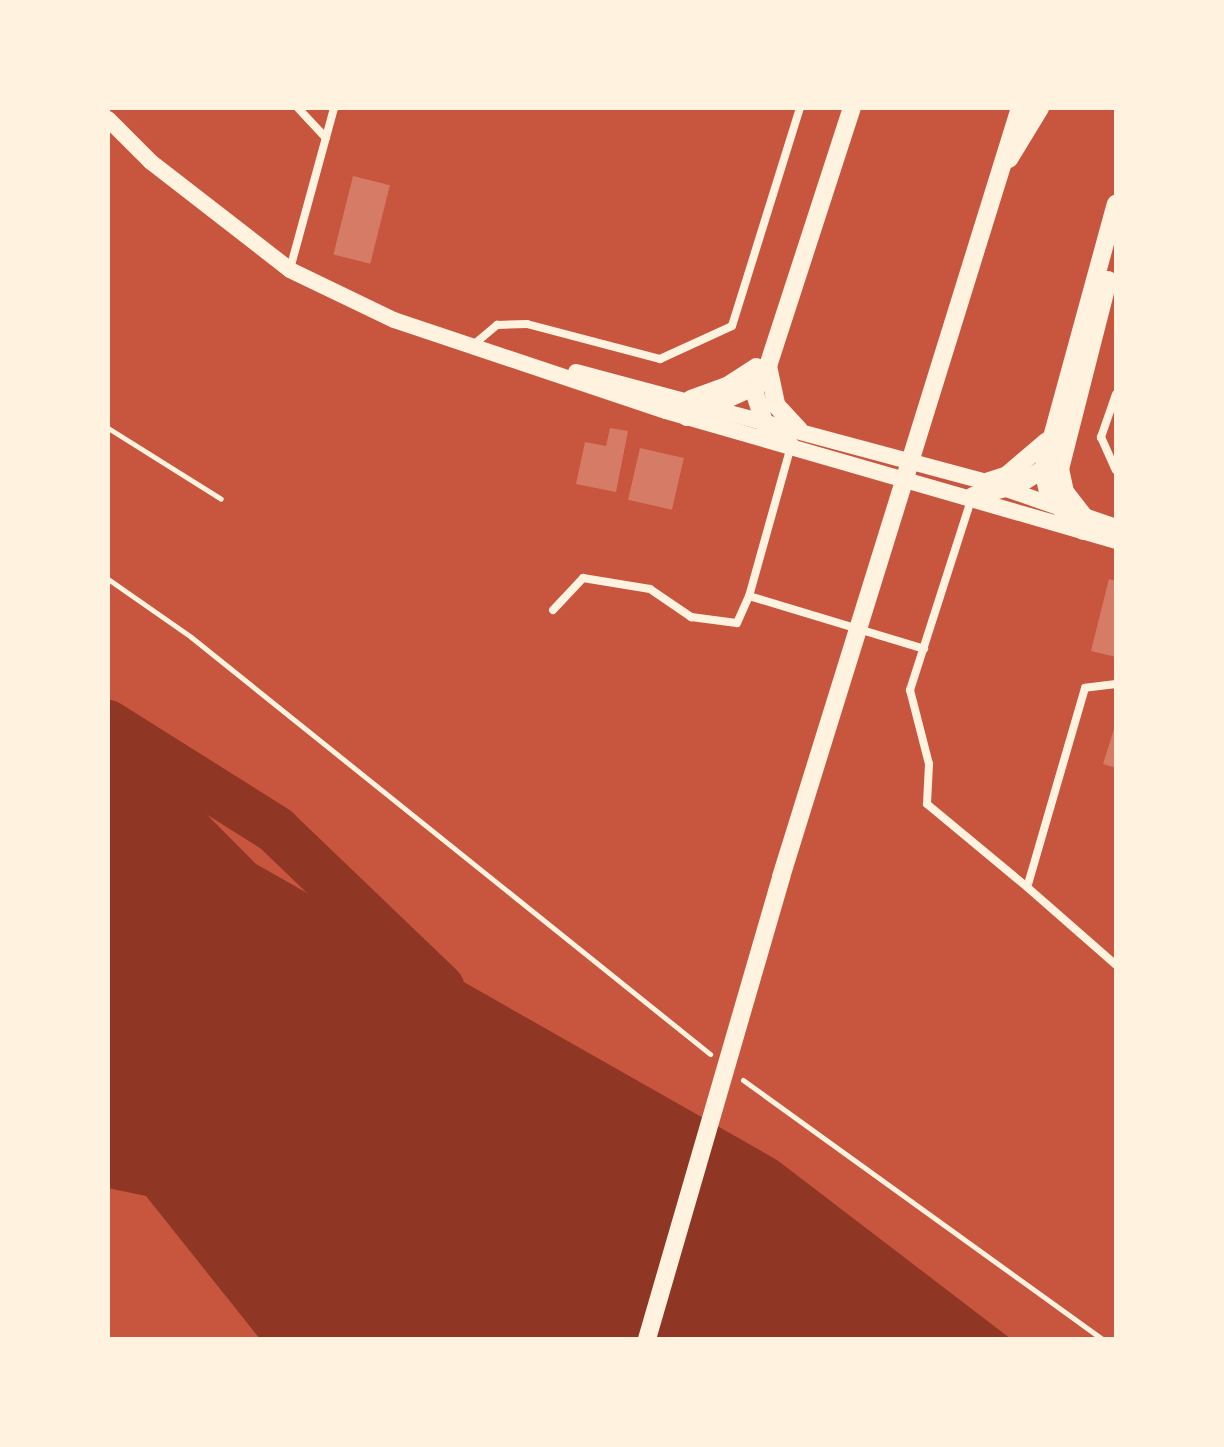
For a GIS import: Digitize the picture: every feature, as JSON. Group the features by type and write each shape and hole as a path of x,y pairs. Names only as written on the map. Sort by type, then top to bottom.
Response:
{"highway":[{"path":"795,438 766,428 760,372 839,108"},
{"path":"689,408 717,407 760,372 852,108"},
{"path":"1001,171 1006,108"},
{"path":"647,1339 781,877 834,718 1020,108"},
{"path":"1001,171 1040,108"},
{"path":"1083,523 1065,492 1057,441 1116,204"},
{"path":"1083,523 1057,506 1045,488 1043,470 1057,441 1116,250"},
{"path":"689,408 727,386 760,372"},
{"path":"760,372 795,438"},
{"path":"986,482 1057,441"},
{"path":"973,496 1007,489 1043,470"}],"main road":[{"path":"108,119 162,171 290,270 394,320 508,360 795,438 973,496 1083,523 1116,527"},
{"path":"717,407 763,419"},
{"path":"795,438 834,444 986,482 1057,506"},
{"path":"1083,523 1116,541"}],"street":[{"path":"298,108 326,138"},
{"path":"290,270 334,108"},
{"path":"472,346 497,325 527,324 660,359 732,326 800,108"},
{"path":"1116,394 1101,437 1116,470"},
{"path":"553,610 583,578 650,589 691,617 737,623 749,596 795,438"},
{"path":"973,496 910,690 929,764 927,804 1116,965"},
{"path":"749,596 924,649"},
{"path":"1027,887 1085,688 1116,684"}],"path":[{"path":"108,428 221,499"},
{"path":"108,579 191,637 714,1058"},
{"path":"738,1076 1102,1339"}],"shaded area":[{"path":"108,715 256,864 777,1160 1011,1339 260,1339 146,1196 108,1188"}],"building":[{"path":"353,176 390,185 370,264 333,255"},
{"path":"610,428 628,431 616,492 576,484 585,442 606,446"},
{"path":"640,448 684,458 672,510 628,500"},
{"path":"1109,579 1116,581 1116,657 1091,651"},
{"path":"1116,723 1116,768 1103,764"}],"waterway":[{"path":"108,724 276,830 441,988"}]}
